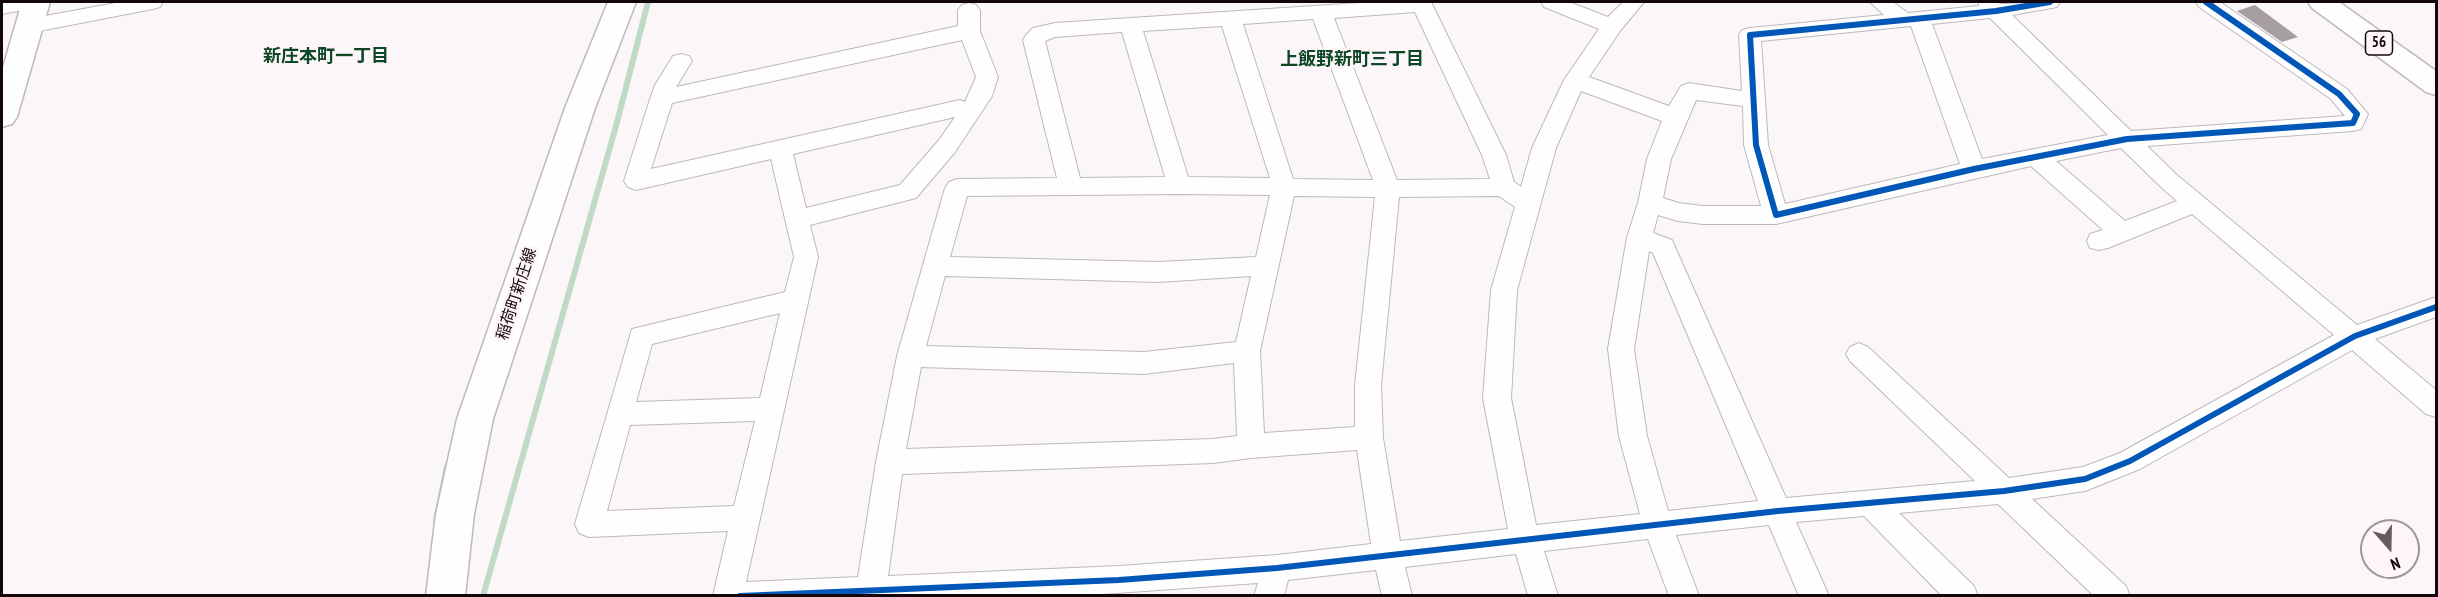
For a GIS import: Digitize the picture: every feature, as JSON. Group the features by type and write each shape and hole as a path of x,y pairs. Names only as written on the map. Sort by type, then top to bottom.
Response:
{"main road":[{"name":"稲荷町新庄線","path":"444,596 455,514 476,419 580,108 622,2"},
{"name":"56","path":"2322,2 2436,85"},
{"name":"56","path":"2341,2 2436,71"},
{"path":"2,117 32,10"}],"street":[{"path":"2,7 32,10 153,2"},
{"path":"1551,2 1612,26"},
{"path":"1544,596 1518,513 1497,398 1504,290 1544,148 1575,80 1612,26 1634,2"},
{"path":"1880,2 1911,20 1974,169"},
{"path":"1776,215 1756,145 1750,35 1911,20 1991,6 2050,2"},
{"path":"1650,203 1678,212 1702,215 1776,215 1974,169 2127,139 2353,123 2357,114 2339,94 2206,2"},
{"path":"1071,188 1034,39 1041,33 1055,30 1422,3 1494,155 1504,187"},
{"path":"1991,6 2169,181 2436,406"},
{"path":"1322,12 1388,189 1368,385 1369,438 1388,557 1397,596"},
{"path":"1230,18 1284,186 1247,351 1251,446"},
{"path":"662,96 676,95 969,20 987,76 981,96 947,146 915,184 908,192 797,219"},
{"path":"1130,25 1179,185"},
{"path":"681,61 666,85 636,181 960,108 971,111"},
{"path":"1575,80 1675,117"},
{"path":"1684,596 1658,525 1634,436 1621,349 1639,237 1650,203 1659,159 1675,117 1689,91 1753,100"},
{"path":"728,596 806,257 780,148"},
{"path":"2036,157 2110,237 2195,203"},
{"path":"915,184 928,189 1179,185 1388,189 1504,187 1527,203"},
{"path":"871,589 890,462 910,356 957,188"},
{"path":"1639,237 1663,247 1814,596"},
{"path":"935,266 1158,272 1265,266"},
{"path":"746,518 589,524 641,336 796,299"},
{"path":"740,596 871,589 1116,588 1273,582 1388,557 1526,539 1778,511 2004,491 2085,479 2130,461 2355,336 2436,307"},
{"path":"910,356 1144,363 1247,351"},
{"path":"1859,354 2115,596"},
{"path":"619,414 771,409"},
{"path":"890,462 1213,451 1251,446 1369,438"},
{"path":"1871,504 1963,596"}],"building":[{"path":"2255,5 2298,37 2282,42 2237,11"}],"waterway":[{"path":"483,596 616,126 648,2"},
{"path":"436,521 447,466"}],"cycle path":[{"path":"2050,2 1996,11 1750,35 1756,145 1776,215 1974,169 2127,139 2353,123 2357,114 2339,94 2206,2"},
{"path":"740,596 1119,580 1277,568 1778,511 2004,491 2085,479 2130,461 2355,336 2436,307"}],"district":[{"name":"新庄本町一丁目","path":"326,57"},
{"name":"上飯野新町三丁目","path":"1352,60"}]}
